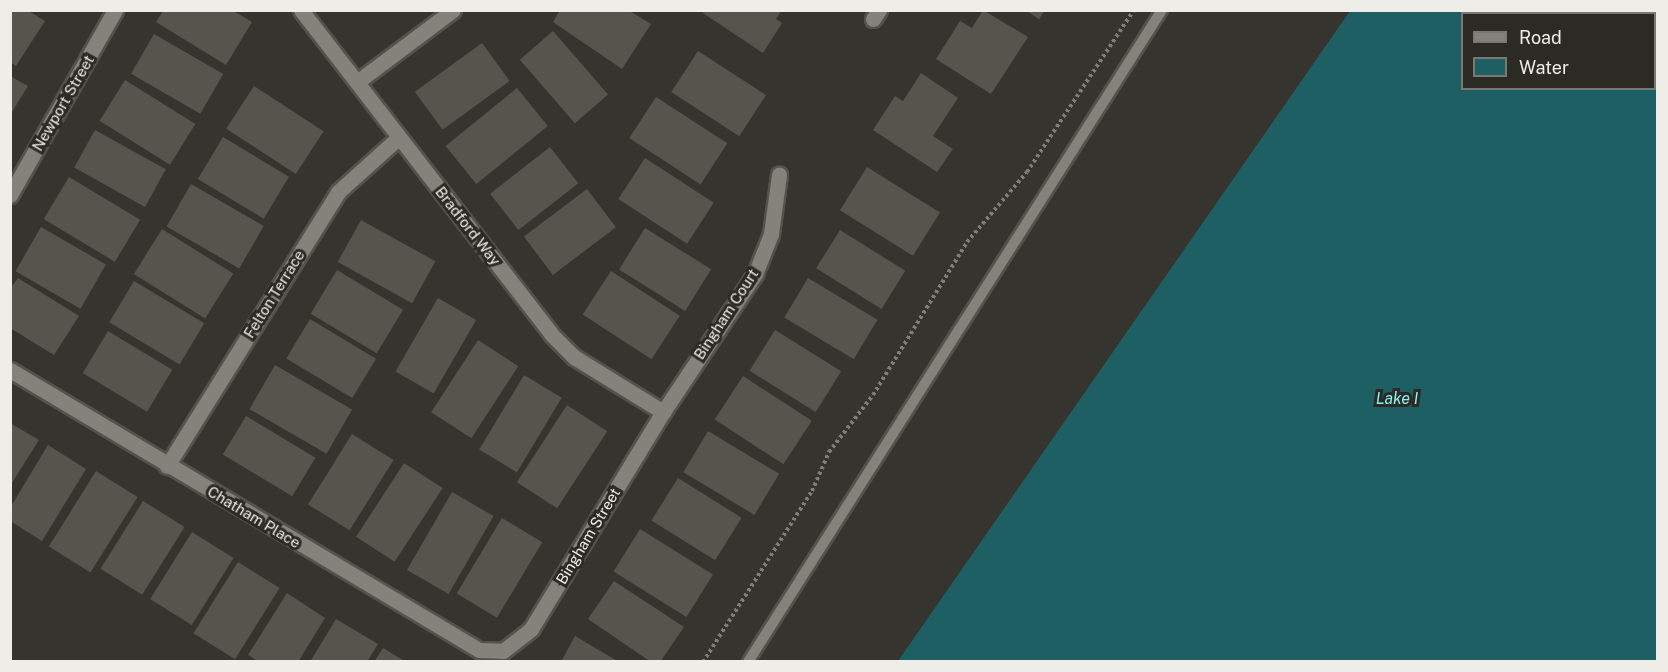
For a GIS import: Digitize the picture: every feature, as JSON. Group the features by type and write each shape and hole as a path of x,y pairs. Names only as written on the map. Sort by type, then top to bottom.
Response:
{"street":[{"name":"Newport Street","path":"10,195 115,10"},
{"name":"Bradford Way","path":"301,10 551,334 574,357 663,411"},
{"path":"357,82 453,10"},
{"name":"Felton Terrace","path":"168,466 338,192 399,137"},
{"name":"Bingham Court","path":"663,411 755,274 771,234 779,174"},
{"name":"Chatham Place","path":"10,370 479,650 504,656"},
{"name":"Bingham Street","path":"504,656 531,628 663,411"}],"lane":[{"path":"748,662 1162,10"}],"path":[{"path":"703,662 812,491 829,452 873,395 967,242 1027,172 1134,10"}],"water":[{"name":"Lake I","path":"1599,10 1602,12 1461,12 1461,90 1656,90 1657,51 1657,661 898,661 1350,11"}],"building":[{"path":"10,10 27,10 45,21 16,66 10,62"},
{"path":"164,10 232,10 252,22 226,65 156,22"},
{"path":"560,10 628,10 651,24 622,69 553,22"},
{"path":"705,10 782,10 776,19 782,23 763,53 703,13"},
{"path":"983,10 1028,37 991,94 936,59 960,21 972,28"},
{"path":"1025,10 1045,10 1039,19"},
{"path":"553,31 608,94 575,123 520,60"},
{"path":"154,34 223,74 200,114 131,74"},
{"path":"482,43 510,81 442,130 415,92"},
{"path":"698,51 766,95 739,136 671,92"},
{"path":"921,73 958,98 933,136 953,149 937,172 873,130 895,96 903,101"},
{"path":"10,76 28,86 10,115"},
{"path":"125,80 195,124 170,165 100,121"},
{"path":"254,86 324,131 296,174 226,129"},
{"path":"517,88 548,126 476,184 446,146"},
{"path":"656,97 727,143 701,184 629,138"},
{"path":"95,130 166,169 145,207 74,168"},
{"path":"223,137 289,177 264,219 198,179"},
{"path":"550,147 578,183 518,230 490,194"},
{"path":"645,158 714,203 687,244 618,199"},
{"path":"867,167 940,213 913,256 840,210"},
{"path":"69,177 140,220 115,262 44,219"},
{"path":"191,184 264,226 239,268 166,226"},
{"path":"587,189 616,227 553,275 524,237"},
{"path":"361,220 435,261 412,303 338,262"},
{"path":"41,227 106,264 80,309 16,271"},
{"path":"645,228 711,269 685,311 619,270"},
{"path":"162,229 233,274 205,318 134,274"},
{"path":"840,230 905,271 881,309 816,268"},
{"path":"337,270 403,310 377,353 311,314"},
{"path":"611,271 680,316 651,359 583,315"},
{"path":"18,278 79,316 54,355 10,328 10,289"},
{"path":"808,278 877,320 854,359 784,317"},
{"path":"134,281 204,323 180,364 109,322"},
{"path":"438,298 476,320 434,394 396,372"},
{"path":"310,319 376,359 352,398 286,358"},
{"path":"775,330 841,371 816,412 750,371"},
{"path":"108,331 172,370 147,412 83,373"},
{"path":"478,340 518,366 471,438 431,412"},
{"path":"275,365 352,410 327,454 250,409"},
{"path":"524,375 562,398 517,472 479,450"},
{"path":"743,376 812,421 783,464 715,420"},
{"path":"567,405 607,431 557,508 517,482"},
{"path":"246,416 315,458 292,496 223,455"},
{"path":"10,423 39,440 10,486"},
{"path":"708,431 779,474 754,515 683,472"},
{"path":"352,434 394,460 350,530 308,504"},
{"path":"48,445 86,469 42,541 10,521 10,508"},
{"path":"404,463 443,488 395,562 356,537"},
{"path":"96,471 138,497 90,572 49,546"},
{"path":"678,478 742,518 715,560 652,520"},
{"path":"452,492 494,516 449,594 407,570"},
{"path":"143,501 185,527 142,595 101,569"},
{"path":"502,518 542,542 497,618 457,593"},
{"path":"640,529 713,575 686,617 614,571"},
{"path":"192,532 234,558 192,625 150,599"},
{"path":"238,562 280,588 235,659 193,633"},
{"path":"614,581 684,627 660,662 651,662 588,619"},
{"path":"287,593 325,618 298,662 259,662 248,655"},
{"path":"336,619 378,644 367,662 310,662"},
{"path":"575,636 619,662 561,662"},
{"path":"383,648 406,662 374,662"}]}
